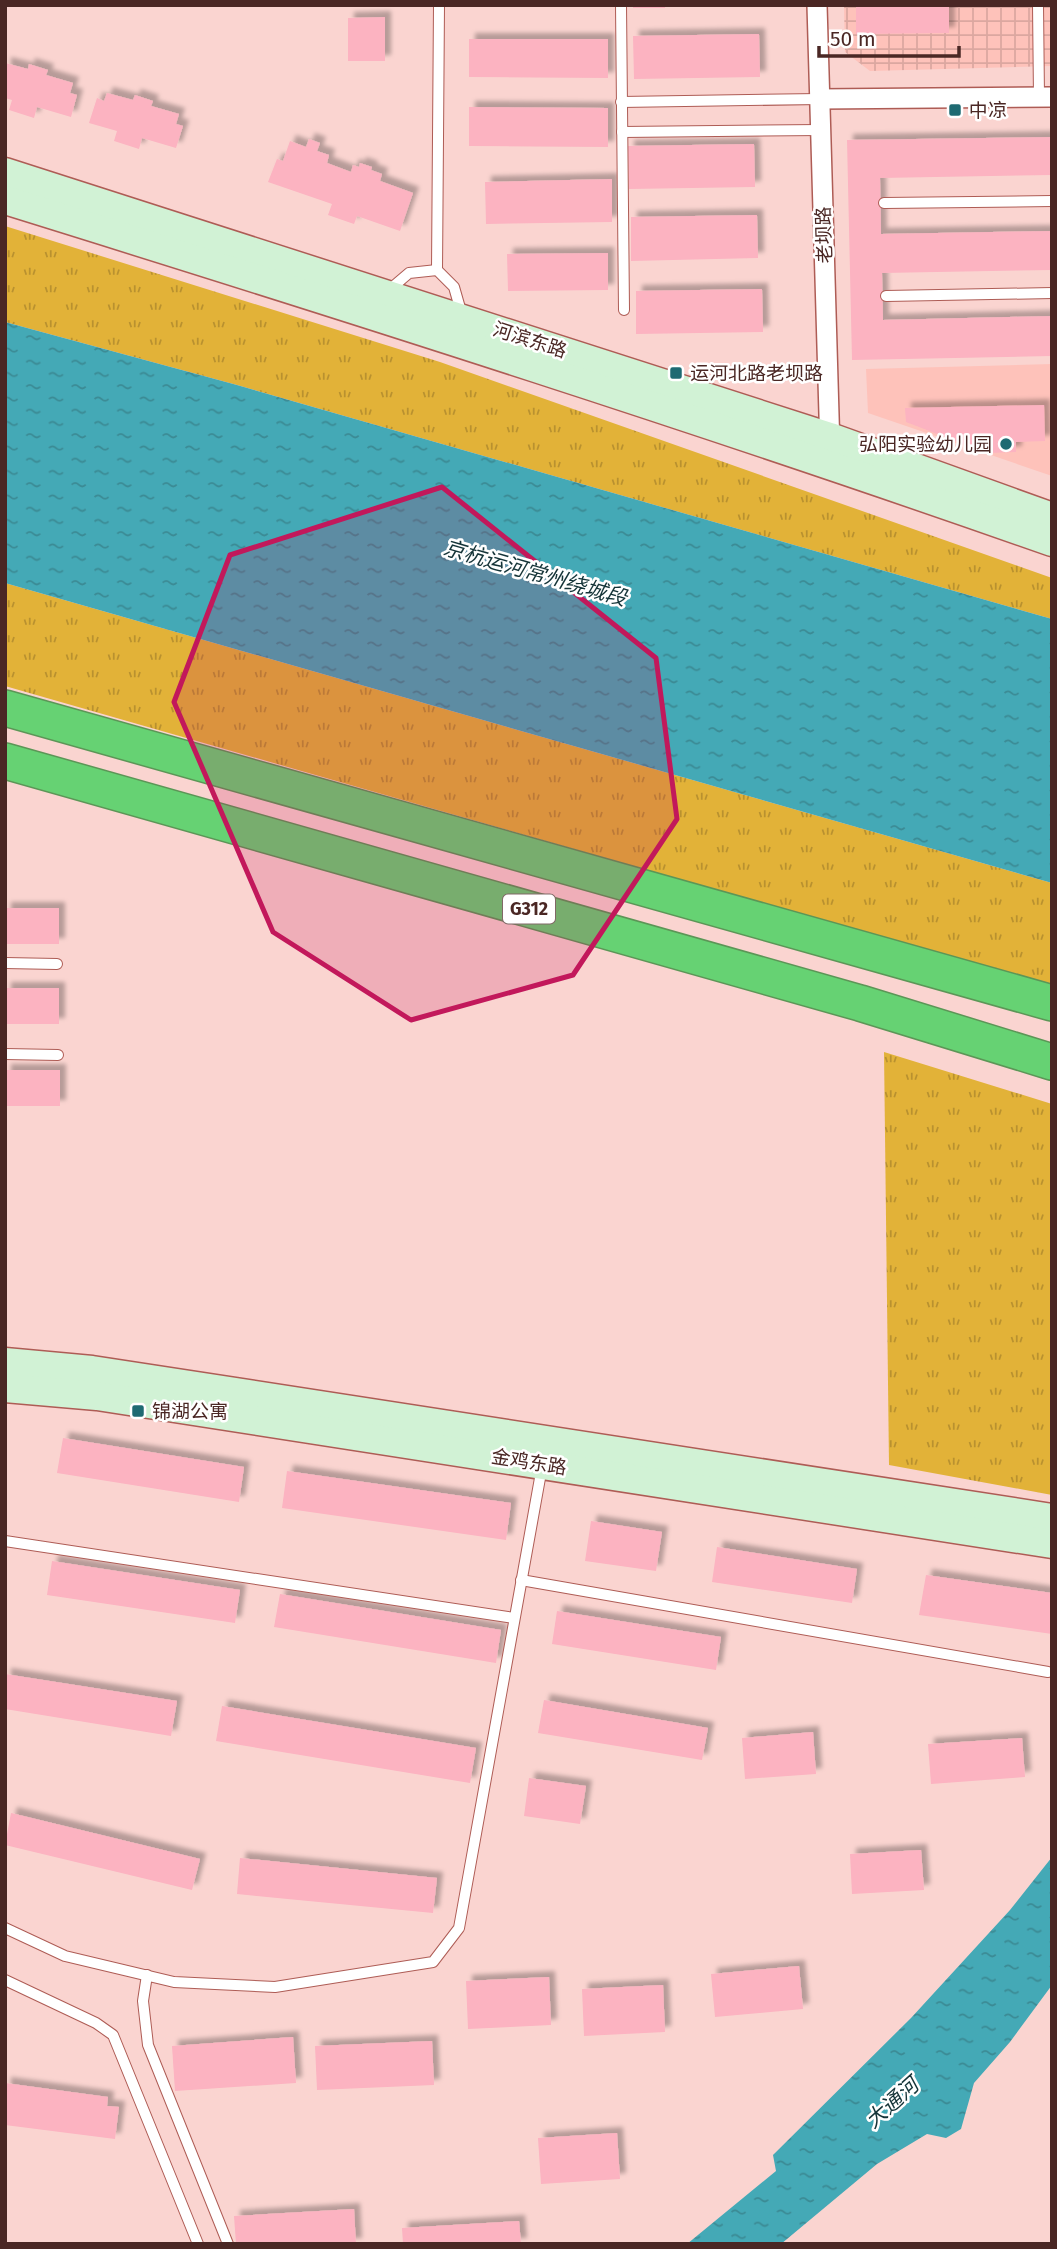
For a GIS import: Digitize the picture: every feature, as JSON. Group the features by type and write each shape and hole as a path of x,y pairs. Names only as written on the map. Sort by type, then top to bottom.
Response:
{"highway":[{"path":"5,708 1052,1003"},
{"name":"G312","path":"5,761 860,1003 1052,1062"}],"main road":[{"name":"河滨东路","path":"5,172 463,319 830,451 1052,542"},
{"name":"河滨东路","path":"5,200 377,316 1052,517"},
{"name":"金鸡东路","path":"5,1362 92,1370 1052,1544"},
{"name":"金鸡东路","path":"5,1388 97,1396 544,1451 1052,1518"}],"street":[{"name":"老坝路","path":"817,5 830,451"},
{"path":"820,99 1046,97"}],"lane":[{"path":"439,5 437,270 454,286 463,319"},
{"path":"621,5 624,310"},
{"path":"1038,5 1046,97"},
{"path":"621,102 820,99"},
{"path":"622,132 821,130"},
{"path":"884,204 1052,201"},
{"path":"385,294 409,273 437,270"},
{"path":"886,296 1052,293"},
{"path":"5,963 57,964"},
{"path":"5,1054 58,1055"},
{"path":"5,1928 65,1956 174,1982 275,1987 433,1962 459,1928 544,1451"},
{"path":"5,1541 514,1618"},
{"path":"521,1580 1048,1672"},
{"path":"147,1975 142,2001 148,2045 228,2244"},
{"path":"5,1980 96,2023 113,2035 198,2244"}],"highlighted area":[{"path":"442,487 656,658 677,819 573,975 411,1020 273,932 174,702 230,555"}],"shaded area":[{"path":"844,5 1052,5 1052,66 870,71 845,52"},
{"name":"弘阳实验幼儿园","path":"1052,364 1052,476 868,413 866,369"}],"green space":[{"path":"5,226 440,362 1052,578 1052,619 237,385 5,322"},
{"path":"5,583 1052,883 1052,986 5,686"},
{"path":"884,1052 1052,1104 1052,1495 889,1465"}],"water":[{"name":"京杭运河常州绕城段","path":"5,322 237,385 1052,619 1052,883 5,583"},
{"name":"大通河","path":"1052,1857 1052,1985 1010,2042 974,2083 961,2129 946,2138 927,2134 877,2164 781,2244 687,2244 776,2171 773,2155 911,2018 1010,1910"}],"building":[{"path":"633,5 665,5 665,8 633,8"},
{"path":"856,5 949,5 949,33 856,34"},
{"path":"385,17 385,61 348,61 348,18"},
{"path":"759,34 760,77 634,79 633,36"},
{"path":"469,39 608,39 608,78 469,77"},
{"path":"5,63 28,69 29,64 48,70 46,75 73,83 70,93 77,95 71,117 37,107 34,118 9,110 12,100 5,98"},
{"path":"107,93 133,100 135,95 153,101 151,106 179,114 176,124 183,126 176,148 142,138 139,149 114,141 117,131 89,123 97,98 104,101"},
{"path":"469,107 608,108 608,147 469,146"},
{"path":"1052,137 1052,175 880,178 881,234 1052,231 1052,270 882,273 883,320 1052,316 1052,356 852,360 847,140"},
{"path":"309,139 320,143 317,151 329,155 327,163 351,172 353,165 359,167 360,163 372,167 371,170 382,174 380,181 413,193 400,231 357,216 354,224 328,215 332,204 268,182 277,159 283,161 290,141 306,147"},
{"path":"754,144 755,187 629,189 628,146"},
{"path":"612,179 612,222 486,224 485,182"},
{"path":"757,215 758,258 631,261 631,217"},
{"path":"608,253 608,290 508,291 507,254"},
{"path":"762,289 763,332 636,334 636,291"},
{"path":"1044,405 1045,441 1016,442 1016,452 987,453 906,422 905,408"},
{"path":"5,908 59,908 59,944 5,944"},
{"path":"5,988 59,988 59,1024 5,1024"},
{"path":"5,1070 60,1070 60,1106 5,1106"},
{"path":"63,1438 244,1467 239,1502 57,1473"},
{"path":"287,1471 511,1503 506,1540 282,1508"},
{"path":"591,1521 662,1532 656,1571 585,1561"},
{"path":"717,1547 857,1569 852,1603 712,1582"},
{"path":"52,1561 240,1590 235,1623 47,1595"},
{"path":"926,1575 1052,1593 1052,1634 919,1615"},
{"path":"280,1594 501,1630 496,1663 274,1627"},
{"path":"557,1611 721,1637 716,1670 552,1644"},
{"path":"5,1674 177,1701 171,1736 5,1709"},
{"path":"544,1700 708,1728 702,1760 538,1733"},
{"path":"222,1706 476,1748 470,1783 216,1741"},
{"path":"813,1732 816,1774 745,1779 742,1738"},
{"path":"1022,1738 1025,1777 931,1784 928,1744"},
{"path":"529,1778 586,1786 580,1824 524,1816"},
{"path":"11,1813 200,1859 192,1890 5,1845"},
{"path":"921,1850 924,1890 852,1894 850,1854"},
{"path":"240,1858 437,1878 433,1913 237,1894"},
{"path":"799,1966 803,2009 715,2017 711,1974"},
{"path":"549,1977 551,2025 468,2029 466,1981"},
{"path":"663,1985 665,2032 584,2036 582,1989"},
{"path":"293,2037 296,2083 175,2091 172,2046"},
{"path":"432,2041 434,2085 317,2090 315,2046"},
{"path":"5,2083 108,2097 107,2106 119,2107 115,2139 5,2125"},
{"path":"617,2133 620,2179 541,2184 538,2138"},
{"path":"354,2209 356,2244 236,2244 234,2216"},
{"path":"519,2221 521,2244 403,2244 402,2228"}],"place":[{"name":"中凉","path":"955,110"},
{"name":"运河北路老坝路","path":"676,373"},
{"name":"弘阳实验幼儿园","path":"1006,444"},
{"name":"锦湖公寓","path":"138,1411"}]}
